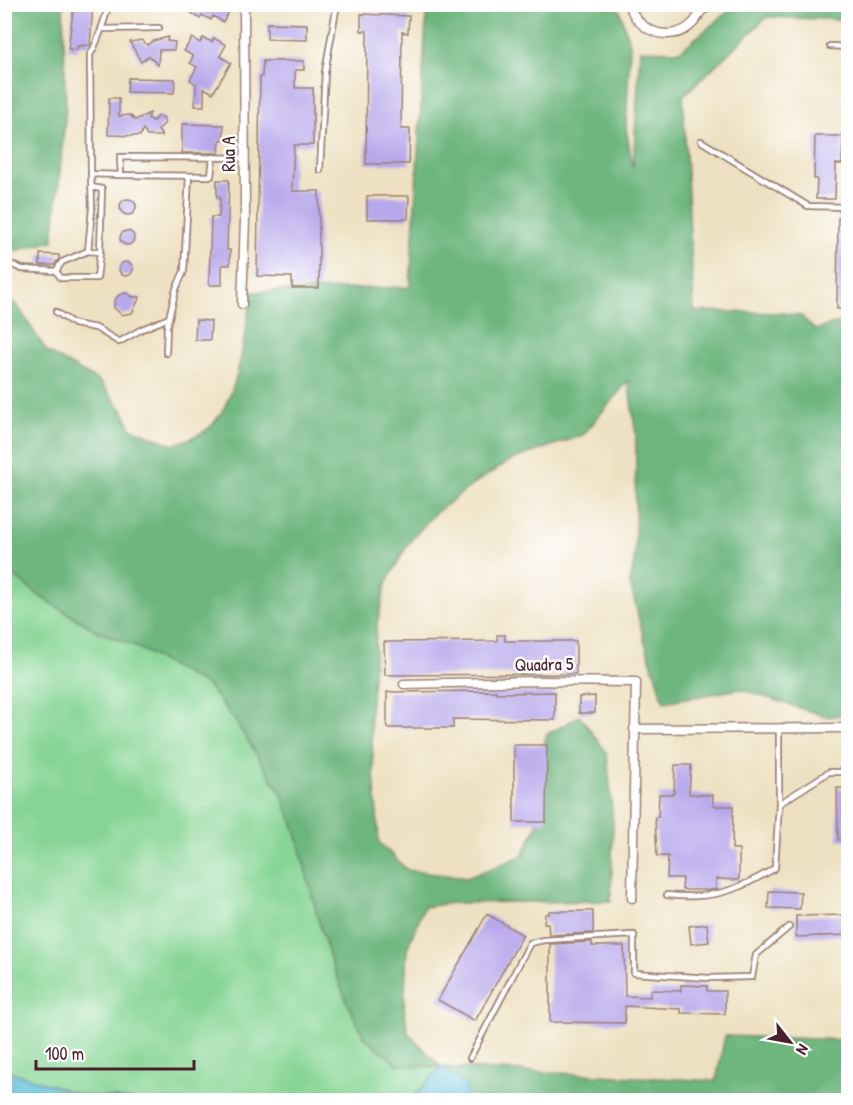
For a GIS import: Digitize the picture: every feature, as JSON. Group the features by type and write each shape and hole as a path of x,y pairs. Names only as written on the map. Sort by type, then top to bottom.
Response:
{"street":[{"name":"Rua A","path":"242,304 245,158 243,4"},
{"path":"629,4 635,19 645,28 657,33 670,34 683,30 694,22 702,8 713,4"},
{"name":"Quadra 5","path":"404,684 600,680 636,682 632,898"},
{"path":"634,729 849,728"}],"lane":[{"path":"320,170 325,72 337,4"},
{"path":"56,272 62,262 82,255 88,250 91,187 90,55 100,39 101,28 109,5"},
{"path":"101,28 159,28"},
{"path":"830,46 849,47"},
{"path":"700,141 808,206 849,207"},
{"path":"121,175 120,157 245,158"},
{"path":"91,174 211,176 213,157"},
{"path":"166,353 169,318 176,289 184,272 189,176"},
{"path":"8,263 22,269 56,272 61,278 97,278 102,189 91,187"},
{"path":"88,250 100,252"},
{"path":"56,312 74,324 96,328 119,342 169,318"},
{"path":"667,895 684,897 722,894 750,884 775,868 779,804 779,729"},
{"path":"779,804 829,772 849,772"},
{"path":"470,1058 530,943 544,940 633,935 634,973 699,978 752,977 756,955 789,927"}],"green space":[{"path":"5,4 63,5 66,108 53,241 5,254"},
{"path":"427,5 618,5 630,44 626,129 633,168 640,50 680,51 736,5 848,5 848,20 767,17 683,96 694,311 783,313 801,316 815,330 840,322 848,326 848,714 828,717 740,689 664,702 645,643 630,583 635,555 636,435 628,381 583,435 511,460 475,483 434,514 408,544 386,584 377,623 370,716 379,842 407,870 467,878 522,856 540,819 539,785 546,735 580,716 607,753 613,823 611,901 452,903 424,907 407,949 404,1008 408,1033 441,1067 398,1065 364,1037 346,1000 330,958 296,832 281,793 236,722 208,686 135,646 95,630 44,599 5,569 4,298 17,305 47,352 99,381 125,414 131,428 173,445 208,429 221,413 235,381 244,344 252,292 410,287"},
{"path":"4,569 44,599 95,630 135,646 208,686 236,722 281,793 296,832 330,958 398,1065 441,1067 414,1097 132,1100 82,1095 5,1070"},
{"path":"725,1036 848,1040 848,1100 469,1100 466,1086 441,1067 716,1081"}],"water":[{"path":"441,1067 466,1086 469,1100 299,1100 414,1097"},
{"path":"5,1070 82,1095 132,1100 5,1100"}],"building":[{"path":"74,4 93,4 90,45 77,46 77,50 68,49"},
{"path":"179,4 233,4 223,22 213,16 211,20 202,15 200,19"},
{"path":"361,14 409,16 408,33 402,32 401,129 410,129 409,164 366,164 367,31 361,31"},
{"path":"267,23 307,24 307,40 267,39"},
{"path":"168,37 167,41 175,42 174,50 159,50 158,65 149,56 141,62 130,42 142,40 147,45"},
{"path":"192,38 200,43 203,38 212,42 214,38 226,45 220,56 231,63 213,93 204,88 204,106 195,106 196,84 190,80 197,67 190,63 193,56 184,51"},
{"path":"263,61 304,61 304,70 295,70 295,88 313,88 313,145 294,145 292,191 319,191 319,288 292,288 292,277 257,276 260,77 262,77"},
{"path":"128,78 175,79 174,93 127,92"},
{"path":"109,98 119,98 119,116 130,115 135,120 150,113 148,118 153,121 158,116 163,117 165,123 158,130 162,136 147,136 143,129 140,136 108,135"},
{"path":"182,124 224,125 219,153 182,153"},
{"path":"815,136 843,136 842,164 836,164 835,199 816,199"},
{"path":"217,180 229,180 227,250 230,250 230,265 222,265 222,285 209,285 211,217 219,217 220,197 217,197"},
{"path":"367,196 409,196 408,219 367,219"},
{"path":"128,199 136,207 128,215 120,207"},
{"path":"838,218 849,218 849,309 837,309"},
{"path":"124,231 130,231 134,238 130,245 124,245 120,241 120,235"},
{"path":"40,254 59,255 59,259 54,265 40,265"},
{"path":"123,262 129,262 133,269 129,276 123,276 119,272 119,266"},
{"path":"126,293 133,297 140,297 132,313 122,315 114,308 114,301 119,295"},
{"path":"196,320 211,321 210,340 195,340"},
{"path":"497,635 505,635 505,641 576,641 576,674 385,675 384,642 497,641"},
{"path":"496,691 496,693 555,692 555,720 453,719 453,728 387,728 387,692"},
{"path":"595,696 595,713 579,713 579,697"},
{"path":"514,745 547,745 546,822 514,822"},
{"path":"675,765 691,765 689,794 713,795 713,806 733,806 732,849 739,849 739,880 716,879 716,889 682,890 683,878 667,878 668,856 657,856 655,817 658,817 659,794 674,794"},
{"path":"837,788 849,789 849,840 838,840"},
{"path":"769,891 801,892 800,909 768,908"},
{"path":"549,911 593,911 593,933 549,935 548,923 544,923 545,914 549,914"},
{"path":"487,914 523,935 475,1021 438,1000"},
{"path":"849,915 849,935 796,937 796,916"},
{"path":"707,924 709,942 691,944 689,926"},
{"path":"592,942 592,946 624,946 625,996 650,997 651,990 681,991 681,985 707,986 707,991 725,991 725,1014 681,1013 681,1009 625,1006 625,1023 550,1022 550,944"}]}
